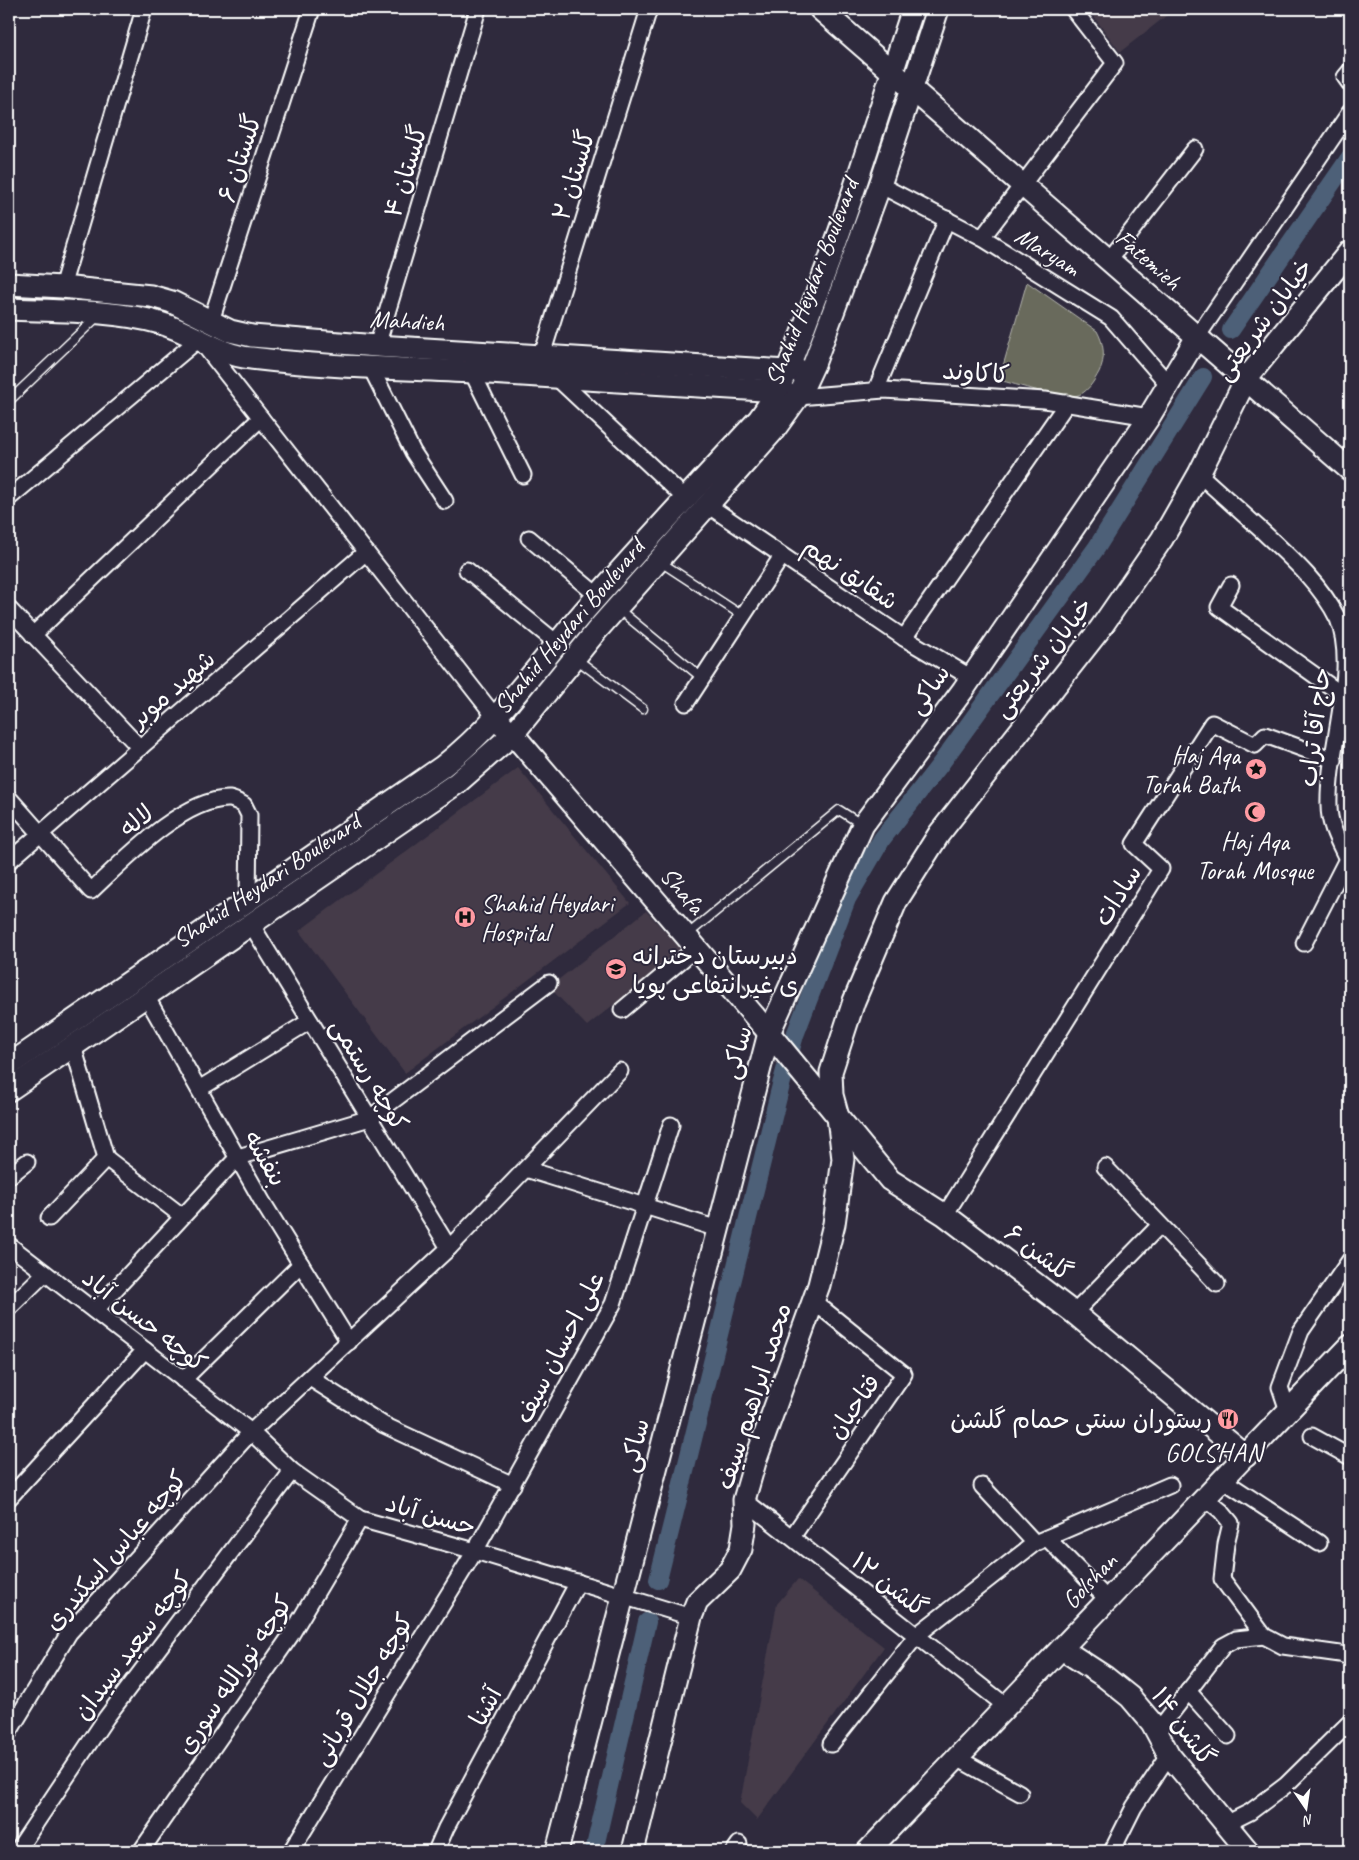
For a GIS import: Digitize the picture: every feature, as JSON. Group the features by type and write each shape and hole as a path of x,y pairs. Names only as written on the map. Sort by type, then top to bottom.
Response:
{"street":[{"path":"62,287 144,9"},
{"name":"گلستان ۶","path":"211,321 312,9"},
{"name":"گلستان ۴","path":"377,346 478,9"},
{"name":"گلستان ۲","path":"542,355 649,9"},
{"name":"Fatemieh","path":"820,9 1350,470"},
{"name":"Shahid Heydari Boulevard","path":"9,1090 457,783 512,734 617,608 774,430 788,394 787,371 854,190 912,9"},
{"name":"Shahid Heydari Boulevard","path":"10,1063 248,901 464,750 496,718 598,596 759,419 788,394 812,369 880,185 938,9"},
{"path":"982,238 1115,62 1073,9"},
{"path":"1350,71 1345,77 1350,84"},
{"path":"1197,337 1350,112"},
{"path":"1109,260 1195,149"},
{"name":"Maryam","path":"880,185 982,238 1111,318 1169,385"},
{"path":"876,390 947,219"},
{"name":"خیابان شریعتی","path":"838,1117 832,1095 831,1072 854,1001 896,902 939,834 1100,629 1162,539 1199,474 1246,379 1350,251"},
{"name":"Mahdieh","path":"9,284 151,296 172,302 230,331 252,336 377,346 787,371 812,369"},
{"name":"Mahdieh","path":"10,310 100,314 146,319 175,327 223,352 235,356 308,364 556,377 788,394"},
{"path":"9,498 199,339 211,321"},
{"name":"ساکی","path":"557,1851 718,1229 774,1039 863,825 963,690 970,677 1149,417 1197,337"},
{"path":"199,339 496,718"},
{"path":"371,368 413,452 445,501"},
{"path":"472,372 523,475"},
{"path":"556,377 686,499"},
{"name":"کاکاوند","path":"788,394 876,390 1045,400 1149,417"},
{"path":"904,638 1067,403"},
{"path":"33,635 261,418"},
{"name":"حاج آقا تراب","path":"1199,474 1287,554 1325,598 1338,620 1345,645 1347,675 1345,702 1334,760 1329,807 1334,831 1349,860"},
{"name":"شقایق نهم","path":"708,506 904,638 970,677"},
{"path":"529,538 598,596"},
{"name":"شهید موبر","path":"9,860 366,552"},
{"path":"686,703 782,556"},
{"path":"468,570 558,644"},
{"path":"1231,585 1219,607 1345,702"},
{"path":"9,609 140,748"},
{"name":"Shafa","path":"496,718 512,734 691,942 810,1083"},
{"name":"سادات","path":"944,1215 1161,869 1134,844 1212,723 1255,746 1265,735 1334,760"},
{"name":"لاله","path":"9,798 91,891 147,840 188,811 216,800 232,799 244,805 249,816 248,901"},
{"path":"1304,943 1349,860"},
{"name":"کوچه رستمی","path":"251,924 450,1248"},
{"path":"622,1010 691,942"},
{"path":"95,1311 238,1157 370,1118 549,983"},
{"name":"بنفشه","path":"146,996 238,1157 349,1342"},
{"path":"199,1088 310,1021"},
{"path":"73,1046 106,1158 182,1216"},
{"name":"کوچه عباس اسکندری","path":"9,1732 69,1632 251,1432 450,1248 620,1071"},
{"name":"گلشن ۶","path":"810,1083 890,1180 944,1215 1074,1313 1246,1456"},
{"name":"محمد ابراهیم سیف","path":"633,1851 691,1616 697,1602 730,1570 741,1549 745,1524 744,1500 755,1462 819,1285 834,1224 843,1159 838,1117"},
{"name":"علی احسان سیف","path":"475,1551 613,1304 671,1125"},
{"path":"49,1218 106,1158"},
{"path":"9,1176 27,1162"},
{"path":"1105,1167 1217,1284"},
{"path":"526,1169 718,1229"},
{"path":"1074,1313 1160,1225"},
{"name":"کوچه حسن آباد","path":"9,1245 251,1432"},
{"path":"1288,1411 1280,1387 1301,1331 1350,1260"},
{"path":"183,1380 301,1264"},
{"path":"9,1308 45,1273"},
{"name":"فتاحیان","path":"792,1537 904,1374 813,1301"},
{"name":"Golshan","path":"877,1849 957,1758 1350,1346"},
{"path":"9,1498 145,1350"},
{"path":"310,1378 384,1425 513,1485"},
{"name":"حسن آباد","path":"251,1432 292,1471 360,1519 475,1551 691,1616"},
{"path":"1312,1436 1350,1458"},
{"name":"کوچه سعید سیدان","path":"17,1851 106,1718 292,1471"},
{"path":"1223,1480 1318,1543"},
{"path":"831,1744 917,1635 1041,1541 1170,1485"},
{"path":"982,1486 1108,1600"},
{"path":"1205,1498 1221,1511 1231,1523 1226,1544 1222,1578 1264,1636 1283,1646 1350,1657"},
{"name":"گلشن ۱۲","path":"744,1500 1006,1706"},
{"name":"کوچه نورالله سوری","path":"141,1851 291,1635 360,1519"},
{"name":"کوچه جلال قربانی","path":"291,1851 475,1551"},
{"name":"آشنا","path":"437,1851 446,1828 578,1582"},
{"path":"1157,1732 1223,1646 1236,1639 1264,1636"},
{"name":"گلشن ۱۴","path":"1062,1648 1105,1677 1130,1697 1152,1723 1169,1755 1248,1851"},
{"path":"1188,1690 1228,1736"},
{"path":"1226,1824 1250,1812 1286,1785 1350,1722"},
{"path":"1112,1851 1134,1807 1169,1755"},
{"path":"957,1758 1020,1793"}],"lane":[{"path":"9,401 100,314"},
{"path":"659,561 743,616"},
{"path":"617,608 702,678"},
{"path":"575,658 643,709"},
{"path":"691,942 839,810 863,825"}],"shaded area":[{"path":"1088,9 1175,9 1120,52"},
{"name":"Shahid Heydari Hospital","path":"518,768 630,903 405,1073 299,931"},
{"name":"دبیرستان دخترانه ی غیرانتفاعی پویا","path":"646,911 682,950 587,1026 549,987"},
{"path":"798,1579 884,1647 757,1820 740,1803 777,1604"}],"green space":[{"path":"1027,282 1097,331 1103,346 1103,362 1090,387 1079,395 1059,395 999,380"}],"waterway":[{"path":"1231,330 1350,157"},
{"path":"658,1580 781,1085 795,1035 847,899 882,839 939,766 1097,547 1203,377"},
{"path":"594,1851 647,1622"}],"place":[{"name":"Haj Aqa Torah Bath","path":"1256,769"},
{"name":"Haj Aqa Torah Mosque","path":"1255,812"},
{"name":"Shahid Heydari Hospital","path":"465,917"},
{"name":"دبیرستان دخترانه ی غیرانتفاعی پویا","path":"616,969"},
{"name":"رستوران سنتی حمام گلشن","path":"1228,1419"}],"district":[{"name":"GOLSHAN","path":"1214,1452"}]}
